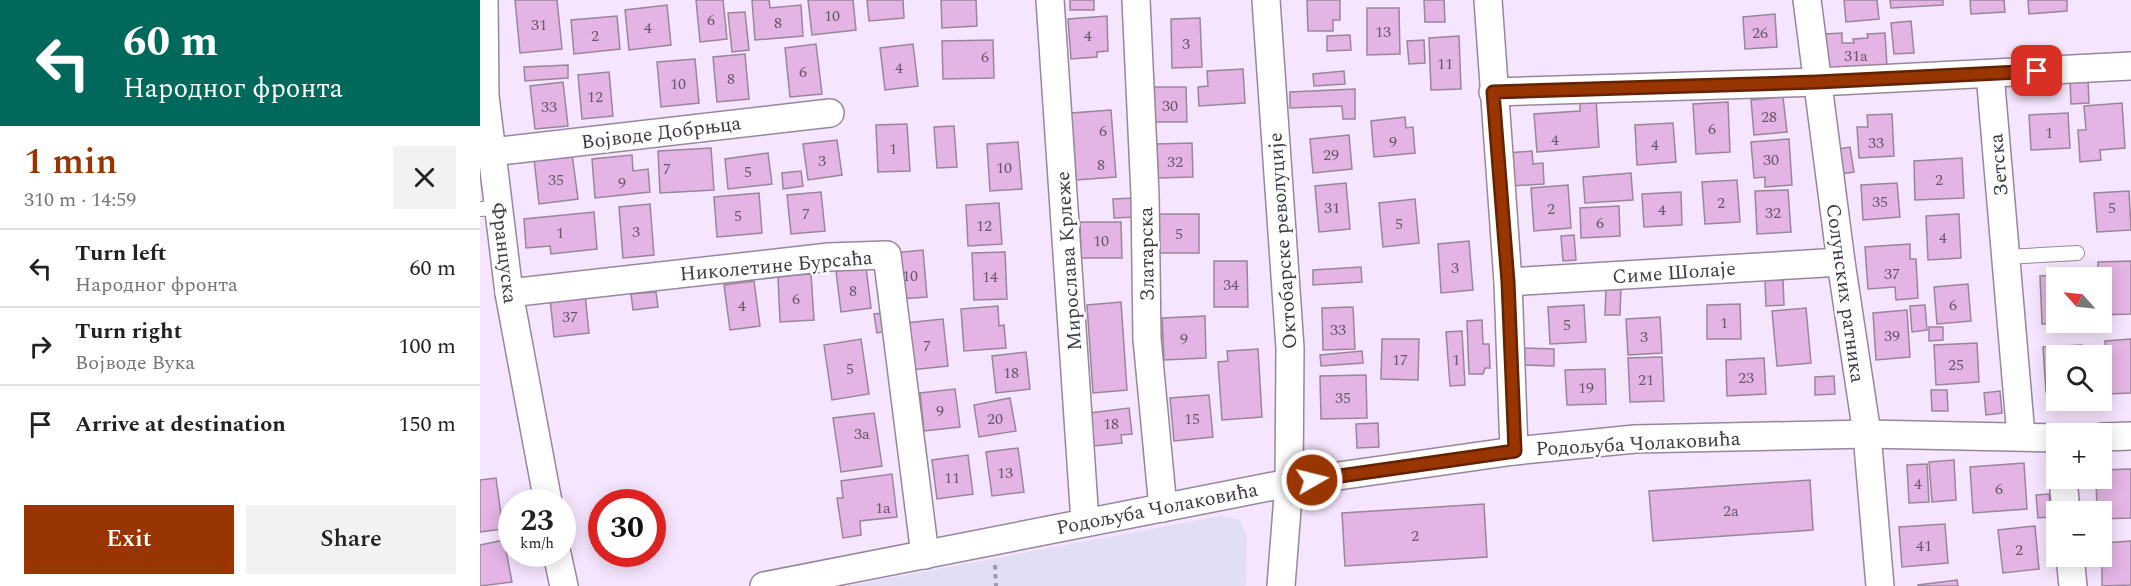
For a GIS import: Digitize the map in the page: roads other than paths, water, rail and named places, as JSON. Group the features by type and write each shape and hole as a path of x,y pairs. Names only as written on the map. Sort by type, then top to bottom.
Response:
{"street":[{"name":"Француска","path":"484,0 483,96 492,152 489,209 509,293 546,489"},
{"name":"Мирослава Крлеже","path":"1050,0 1085,522"},
{"name":"Златарска","path":"1136,0 1145,195 1147,339 1163,508"},
{"name":"Октобарске револуције","path":"1266,0 1290,348 1289,483 1281,586"},
{"path":"1488,0 1508,282 1515,451"},
{"name":"Солунских ратника","path":"1807,0 1841,262 1867,434 1880,586"},
{"path":"1493,92 1817,82 2131,66"},
{"name":"Зетска","path":"1990,74 2021,436"},
{"name":"Војводе Добрњца","path":"492,152 830,113"},
{"name":"Николетине Бурсаћа","path":"509,293 830,257 887,255 925,555"},
{"name":"Симе Шолаје","path":"1508,282 1841,262"},
{"name":"Родољуба Чолаковића","path":"764,586 1289,483 1515,451 1635,439 1867,434 2046,437"},
{"path":"2112,437 2131,436"},
{"path":"560,567 564,586"},
{"path":"2071,567 2073,586"}],"lane":[{"path":"2006,257 2077,253"}]}
